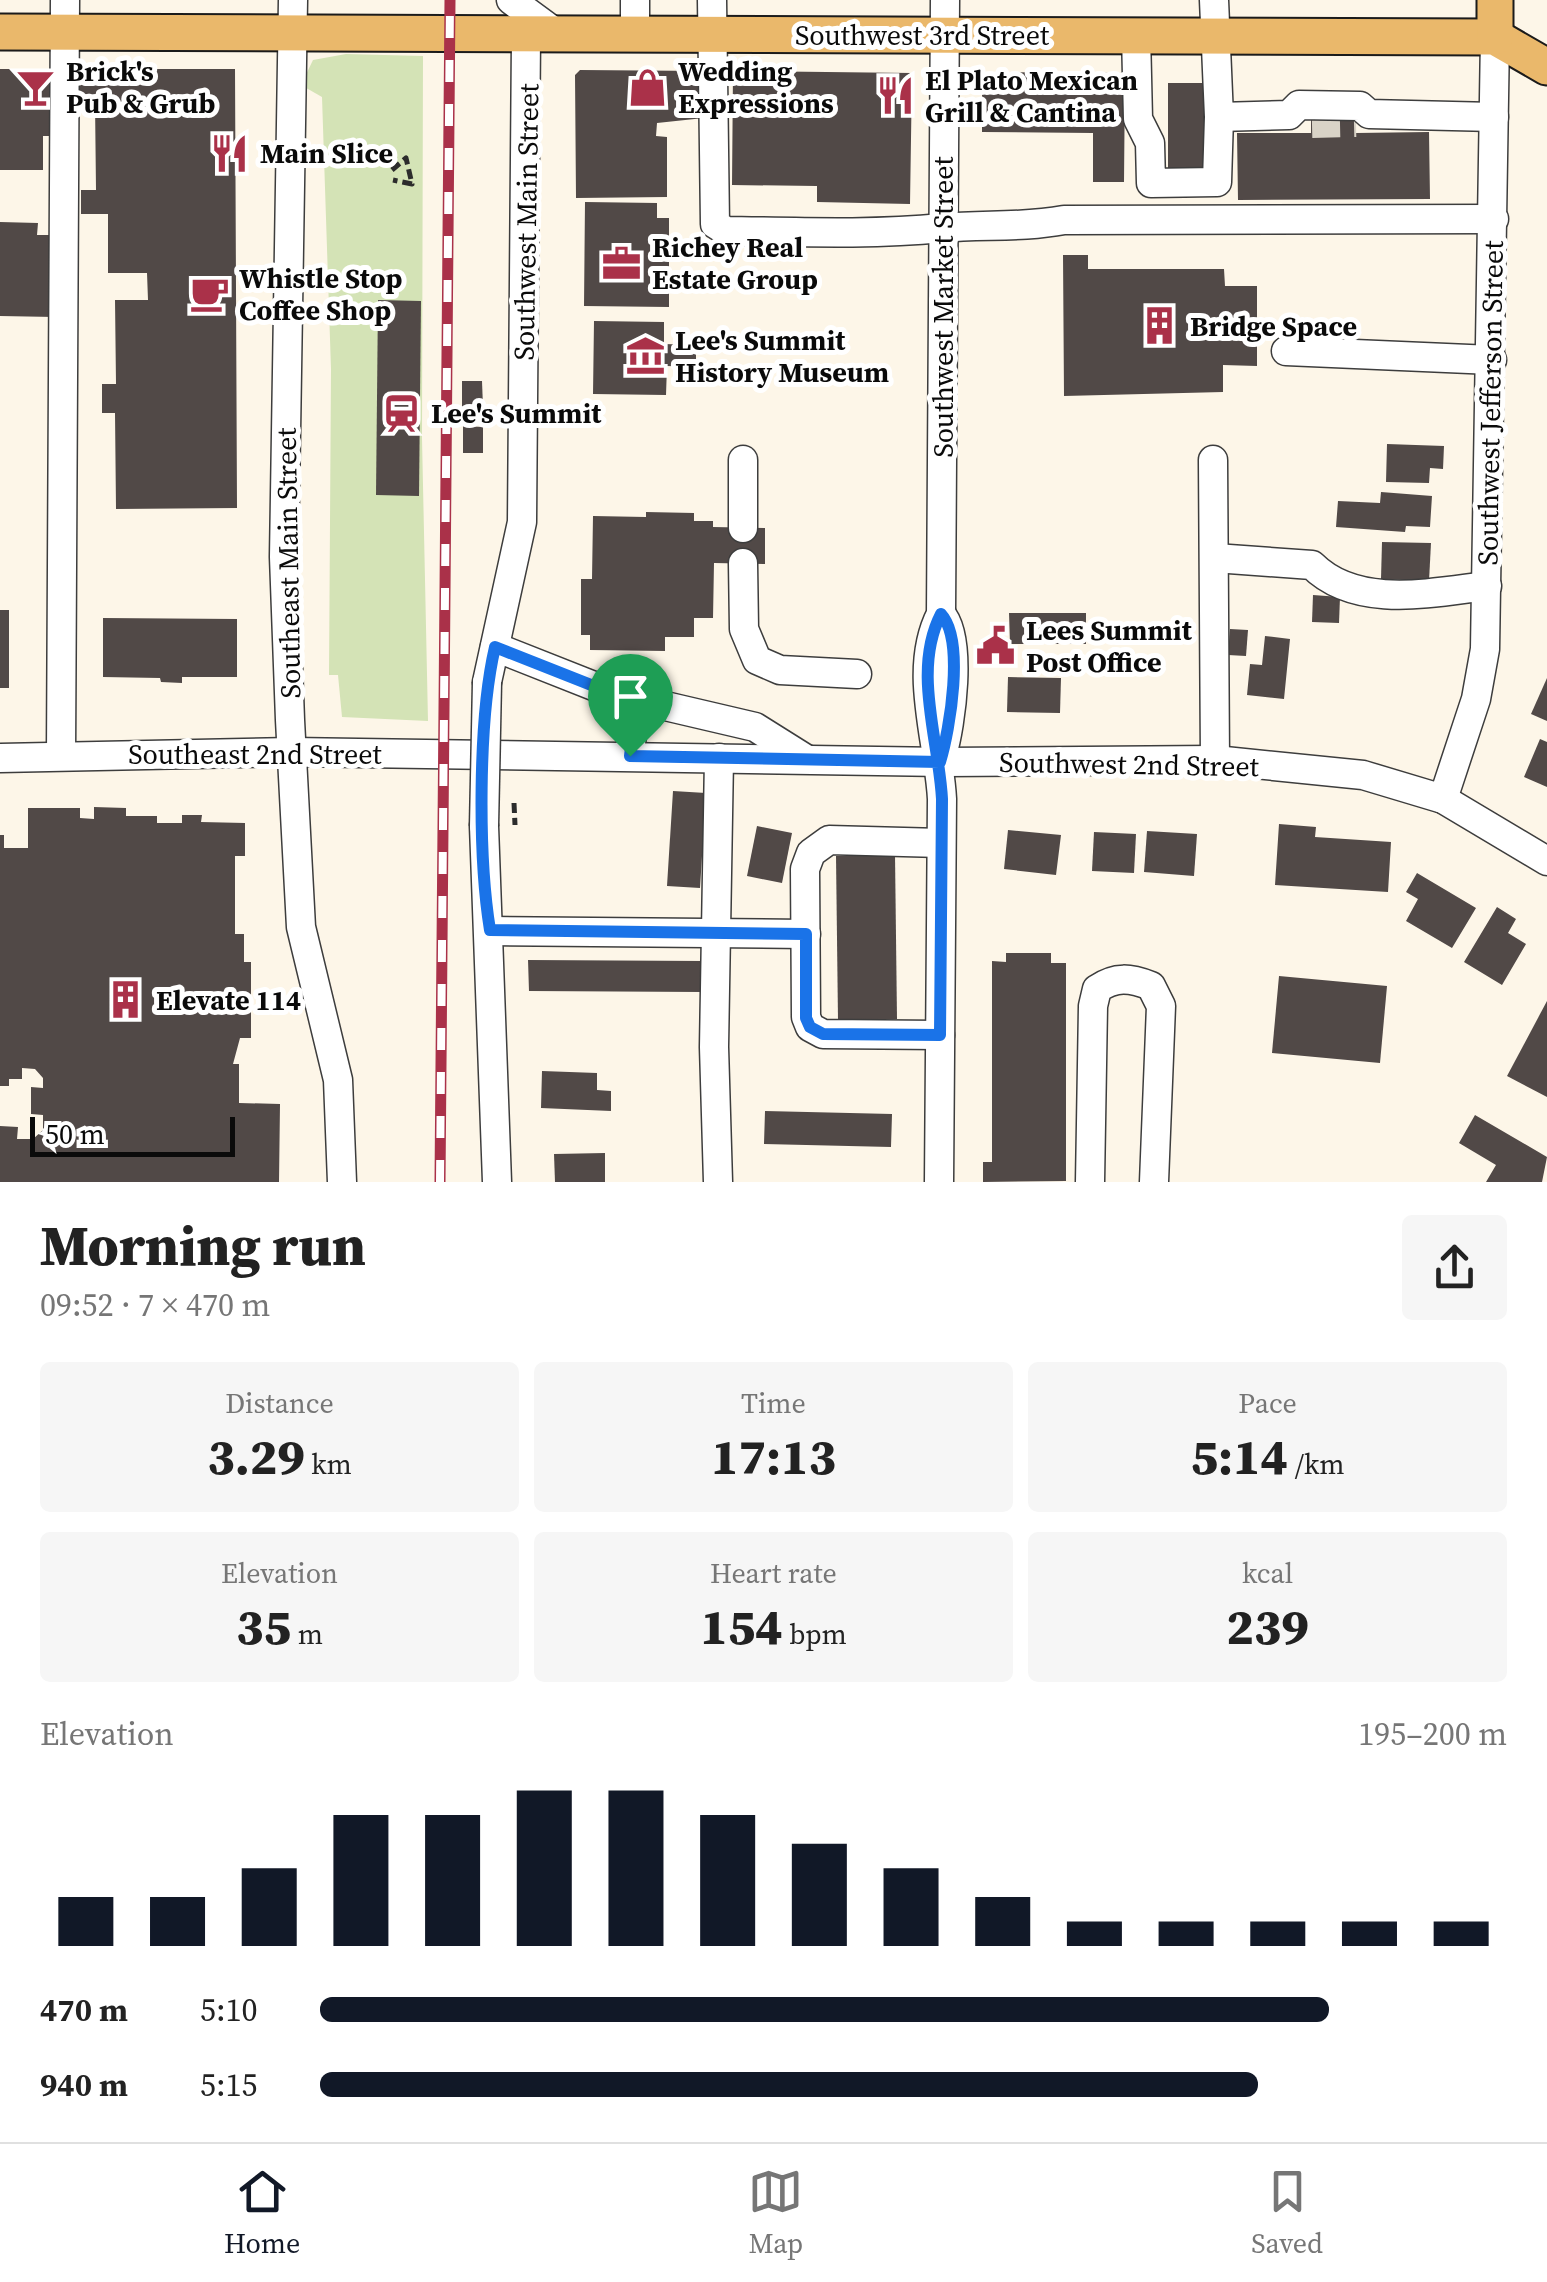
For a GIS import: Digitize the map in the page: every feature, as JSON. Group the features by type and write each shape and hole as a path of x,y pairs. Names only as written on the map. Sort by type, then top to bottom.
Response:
{"main road":[{"name":"Southwest Jefferson Street","path":"1495,0 1495,37"},
{"name":"Southwest 3rd Street","path":"0,32 66,16 291,16 462,35 544,37 714,35 945,17 1136,34 1214,17 1495,37 1547,67"}],"street":[{"path":"462,35 501,0"},
{"path":"512,0 544,37"},
{"path":"635,0 636,36"},
{"path":"712,0 715,224 726,231 873,233 1019,228 1064,220 1494,219"},
{"path":"61,755 66,16"},
{"name":"Southeast Main Street","path":"291,16 284,557 292,752 301,927 338,1080 342,1182"},
{"name":"Southwest Market Street","path":"939,1182 942,843 940,762 929,710 932,642 941,614 945,17"},
{"path":"1136,34 1138,119 1150,143 1150,183 1218,182 1214,17"},
{"name":"Southwest Main Street","path":"497,1182 490,930 483,887 487,682 522,522 544,37"},
{"name":"Southwest Jefferson Street","path":"1442,799 1476,699 1485,649 1495,37"},
{"path":"1219,117 1300,119 1299,105 1360,106 1363,118 1494,117"},
{"path":"1286,350 1492,360"},
{"path":"743,460 743,528"},
{"path":"1214,460 1215,760"},
{"path":"1215,558 1312,565 1328,581 1361,593 1420,593 1487,586"},
{"path":"743,564 744,629 757,660 780,670 857,674"},
{"path":"495,647 614,694 756,726 806,759"},
{"path":"614,694 634,722 630,756"},
{"name":"Southeast 2nd Street","path":"0,758 292,752 510,755"},
{"name":"Southwest 2nd Street","path":"510,755 940,762 1215,760 1363,776 1442,799 1547,861"},
{"path":"718,1182 719,758"},
{"path":"940,1035 823,1034 810,1027 806,1018 806,869 810,853 820,844 942,843"},
{"path":"490,930 806,934"},
{"path":"1090,1182 1093,1006 1097,989 1112,979 1132,978 1151,986 1161,1006 1154,1182"}],"path":[{"path":"392,170 406,158 412,184 394,180"},
{"path":"514,790 514,824"}],"green space":[{"path":"346,54 423,56 422,438 428,721 342,717 338,675 329,675 331,369 322,97 301,85 313,60"}],"building":[{"path":"0,69 52,69 53,136 43,136 43,170 0,170"},
{"path":"78,69 235,69 237,508 116,509 115,413 102,413 102,384 116,384 115,300 148,300 147,273 108,273 108,214 81,214 81,190 96,190 95,102 78,102"},
{"path":"580,70 704,71 704,118 657,123 656,136 667,137 667,197 576,198 575,75"},
{"path":"733,71 912,73 910,204 817,202 817,186 732,185"},
{"path":"982,72 1125,73 1124,182 1093,182 1093,133 982,132"},
{"path":"1168,83 1205,83 1206,170 1168,170"},
{"path":"1311,114 1356,114 1356,133 1429,132 1430,199 1238,200 1237,133 1311,133"},
{"path":"585,202 657,203 657,218 669,218 669,307 584,306"},
{"path":"0,222 38,223 37,235 57,235 55,317 0,316"},
{"name":"Bridge Space","path":"1063,255 1088,255 1088,269 1224,269 1225,286 1257,286 1257,366 1223,365 1223,392 1064,396"},
{"path":"378,300 421,301 419,496 376,495"},
{"name":"Lee's Summit History Museum","path":"594,321 664,322 664,344 696,345 696,367 667,366 666,395 593,394"},
{"path":"462,381 482,381 483,407 462,407"},
{"path":"463,426 483,427 483,453 463,453"},
{"path":"1387,444 1444,446 1443,469 1430,468 1429,483 1386,482"},
{"path":"1381,492 1432,496 1430,527 1406,526 1405,532 1336,527 1338,501 1380,503"},
{"path":"646,512 694,513 694,521 713,521 713,527 765,528 765,564 714,563 713,618 694,618 694,637 665,637 665,651 590,650 590,635 581,635 581,579 592,579 593,516 646,517"},
{"path":"1382,542 1431,543 1429,581 1381,579"},
{"path":"1313,595 1340,597 1339,623 1312,622"},
{"path":"0,610 9,610 9,688 0,688"},
{"path":"1009,613 1086,613 1086,644 1010,644"},
{"path":"103,618 237,619 237,677 182,677 182,683 161,682 160,678 103,677"},
{"path":"1230,629 1248,630 1246,656 1228,655"},
{"path":"1265,636 1290,639 1284,699 1247,695 1250,664 1262,665"},
{"path":"1008,677 1061,678 1060,713 1007,712"},
{"path":"1547,678 1547,721 1531,714"},
{"path":"1540,739 1547,742 1547,787 1524,777"},
{"path":"673,791 706,793 700,888 667,886"},
{"name":"Elevate 114","path":"94,807 126,808 126,816 157,816 157,823 182,823 182,815 202,815 201,822 245,823 245,856 235,856 235,934 244,934 244,962 251,962 251,1038 240,1038 233,1064 239,1064 239,1103 280,1104 279,1182 0,1182 0,1126 18,1127 17,1139 33,1139 43,1130 43,1115 31,1114 31,1087 43,1088 43,1078 35,1069 22,1068 22,1079 9,1079 9,1086 0,1086 0,835 4,835 4,848 28,848 28,808 80,808 80,818 94,819"},
{"path":"1279,824 1316,827 1315,837 1391,842 1388,892 1275,885"},
{"path":"757,826 792,833 782,883 747,876"},
{"path":"1008,830 1061,835 1056,875 1004,869"},
{"path":"1147,831 1197,834 1194,876 1144,872"},
{"path":"1094,832 1136,834 1134,873 1092,871"},
{"path":"895,855 897,1019 838,1020 836,856"},
{"path":"1417,873 1476,908 1452,948 1406,921 1418,899 1406,892"},
{"path":"1497,907 1516,919 1508,933 1526,944 1502,985 1464,962"},
{"path":"1006,953 1051,953 1051,963 1066,963 1066,1181 983,1182 983,1162 992,1162 992,961 1006,962"},
{"path":"528,960 703,961 702,992 529,991"},
{"path":"1279,976 1387,986 1380,1063 1272,1053"},
{"path":"1547,1001 1547,1097 1507,1076"},
{"path":"542,1071 597,1073 597,1090 611,1091 611,1111 541,1108"},
{"path":"765,1111 892,1114 891,1147 764,1144"},
{"path":"1475,1115 1547,1157 1542,1182 1486,1182 1496,1165 1459,1143"},
{"path":"605,1153 605,1182 555,1182 554,1154"}],"tunnel":[{"path":"1312,124 1356,123"}],"railway":[{"path":"440,1182 450,0"}],"place":[{"name":"Brick's Pub & Grub","path":"36,87"},
{"name":"Wedding Expressions","path":"648,87"},
{"name":"El Plato Mexican Grill & Cantina","path":"895,96"},
{"name":"Main Slice","path":"230,153"},
{"name":"Richey Real Estate Group","path":"622,263"},
{"name":"Whistle Stop Coffee Shop","path":"209,294"},
{"name":"Bridge Space","path":"1160,326"},
{"name":"Lee's Summit History Museum","path":"645,356"},
{"name":"Lee's Summit","path":"401,413"},
{"name":"Lees Summit Post Office","path":"996,646"},
{"name":"Elevate 114","path":"126,1000"}],"route":[{"path":"630,756 634,722 614,694 495,647 487,682 483,887 490,930 806,934 806,1018 810,1027 823,1034 844,1031 940,1035 942,799 940,762 929,710 932,642 941,614 951,629 952,706 940,762 630,756"}]}
